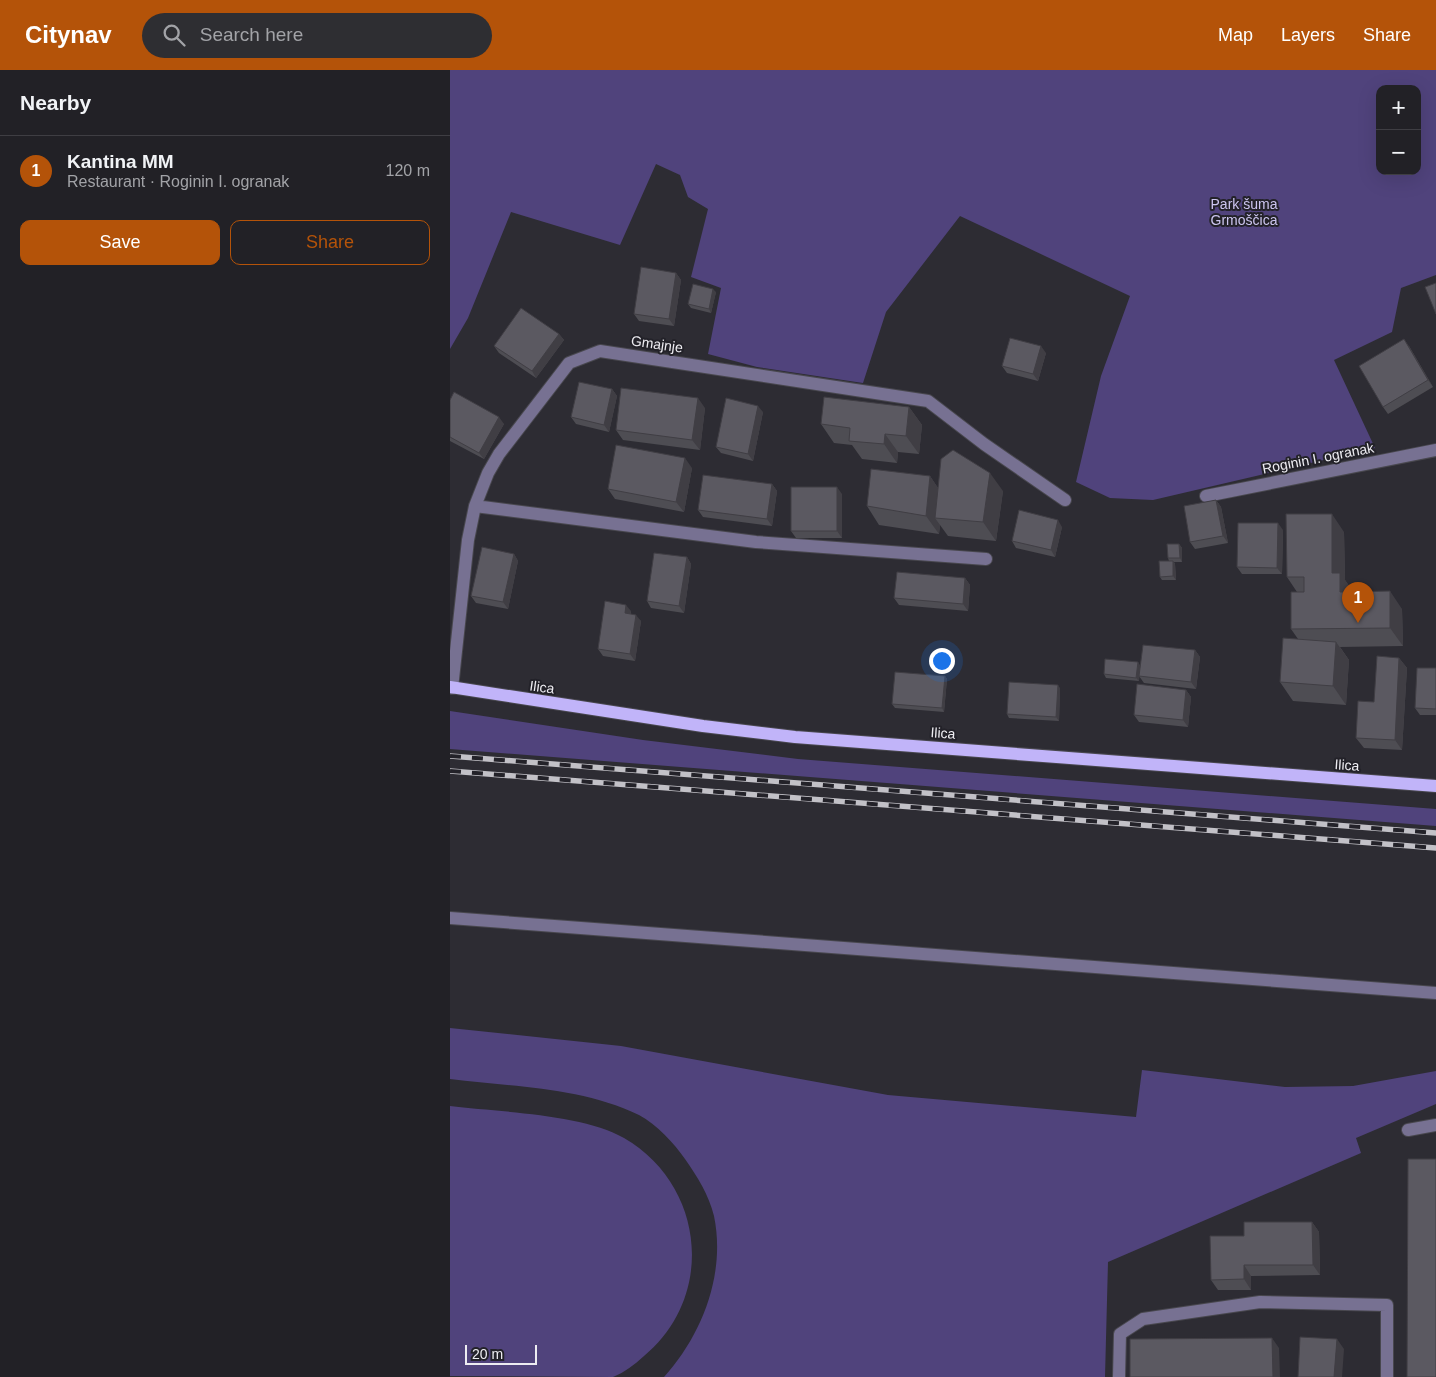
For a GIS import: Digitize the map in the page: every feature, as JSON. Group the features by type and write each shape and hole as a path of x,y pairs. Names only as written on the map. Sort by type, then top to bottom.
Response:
{"main road":[{"name":"Ilica","path":"451,688 704,726 795,737 1436,786"}],"street":[{"name":"Gmajnje","path":"451,688 468,540 476,506 488,473 499,454 568,363 600,350 928,401 984,444 1065,500"},
{"name":"Roginin I. ogranak","path":"1206,496 1436,450"},
{"path":"476,506 756,542 986,559"},
{"path":"450,918 1436,993"},
{"path":"1408,1130 1436,1125"},
{"path":"1119,1377 1120,1334 1143,1319 1260,1302 1387,1305 1387,1377"}],"green space":[{"name":"Park šuma Grmoščica","path":"450,70 1436,70 1436,275 1401,288 1392,332 1334,360 1375,448 1153,500 1110,498 1076,482 1101,376 1130,296 960,216 886,312 863,383 757,367 708,354 721,288 691,277 708,209 688,197 680,175 656,164 620,245 511,212 468,318 450,349"},
{"path":"450,711 643,740 798,759 1436,809 1436,826 450,749"},
{"path":"450,1028 621,1046 888,1095 1136,1117 1142,1070 1285,1087 1353,1086 1436,1071 1436,1104 1356,1138 1361,1153 1108,1262 1105,1377 664,1377 690,1342 700,1323 708,1303 717,1260 714,1216 706,1193 698,1179 681,1153 659,1129 639,1115 617,1106 570,1093 450,1079"},
{"path":"450,1106 540,1115 607,1130 624,1138 651,1158 671,1183 685,1212 691,1242 691,1273 683,1303 667,1331 644,1356 622,1373 613,1377 450,1376"}],"building":[{"path":"641,267 676,273 669,319 634,314"},
{"path":"1436,283 1436,314 1425,287"},
{"path":"693,284 713,289 709,309 688,304"},
{"path":"521,308 559,334 532,371 494,346"},
{"path":"1010,338 1041,346 1033,374 1002,366"},
{"path":"1404,339 1428,380 1383,407 1359,366"},
{"path":"579,382 612,389 604,425 571,417"},
{"path":"621,388 698,398 692,440 616,430"},
{"path":"454,392 499,417 479,453 450,437 450,400"},
{"path":"824,397 909,407 906,436 885,434 884,444 849,441 850,428 821,424"},
{"path":"726,398 758,406 748,454 716,447"},
{"path":"616,445 685,458 676,502 608,489"},
{"path":"953,450 990,473 983,522 935,518 941,459"},
{"path":"871,469 930,476 926,516 867,506"},
{"path":"703,475 772,484 767,519 698,510"},
{"path":"791,487 837,487 837,531 791,531"},
{"path":"1216,500 1223,536 1190,542 1184,506"},
{"path":"1019,510 1058,520 1051,550 1012,541"},
{"path":"1286,514 1332,514 1332,573 1340,573 1340,592 1390,591 1390,628 1291,629 1291,592 1304,592 1304,577 1287,577"},
{"path":"1238,523 1278,523 1277,568 1237,567"},
{"path":"1167,544 1179,544 1180,558 1168,558"},
{"path":"482,547 514,554 503,602 471,596"},
{"path":"654,553 687,557 679,606 647,601"},
{"path":"1159,561 1173,561 1173,576 1160,577"},
{"path":"897,572 965,578 963,604 894,598"},
{"path":"605,601 626,605 625,613 636,615 630,654 598,649"},
{"path":"1283,638 1336,642 1333,686 1280,682"},
{"path":"1143,645 1195,650 1191,682 1139,676"},
{"path":"1377,656 1399,658 1395,740 1356,738 1358,701 1374,702"},
{"path":"1105,659 1138,662 1136,678 1104,674"},
{"path":"1417,668 1436,668 1436,709 1415,708"},
{"path":"895,672 945,676 942,708 892,704"},
{"path":"1009,682 1058,685 1056,717 1007,714"},
{"path":"1137,684 1186,690 1183,720 1134,715"},
{"path":"1408,1159 1436,1159 1436,1377 1407,1377"},
{"path":"1244,1222 1312,1222 1313,1265 1244,1265 1244,1279 1211,1280 1210,1236 1244,1236"},
{"path":"1300,1337 1337,1339 1334,1377 1298,1377"},
{"path":"1272,1338 1273,1377 1130,1377 1130,1339"}],"railway":[{"path":"450,756 1436,833"},
{"path":"450,771 1436,848"}],"place":[{"name":"Kantina MM","path":"1358,623"}]}
